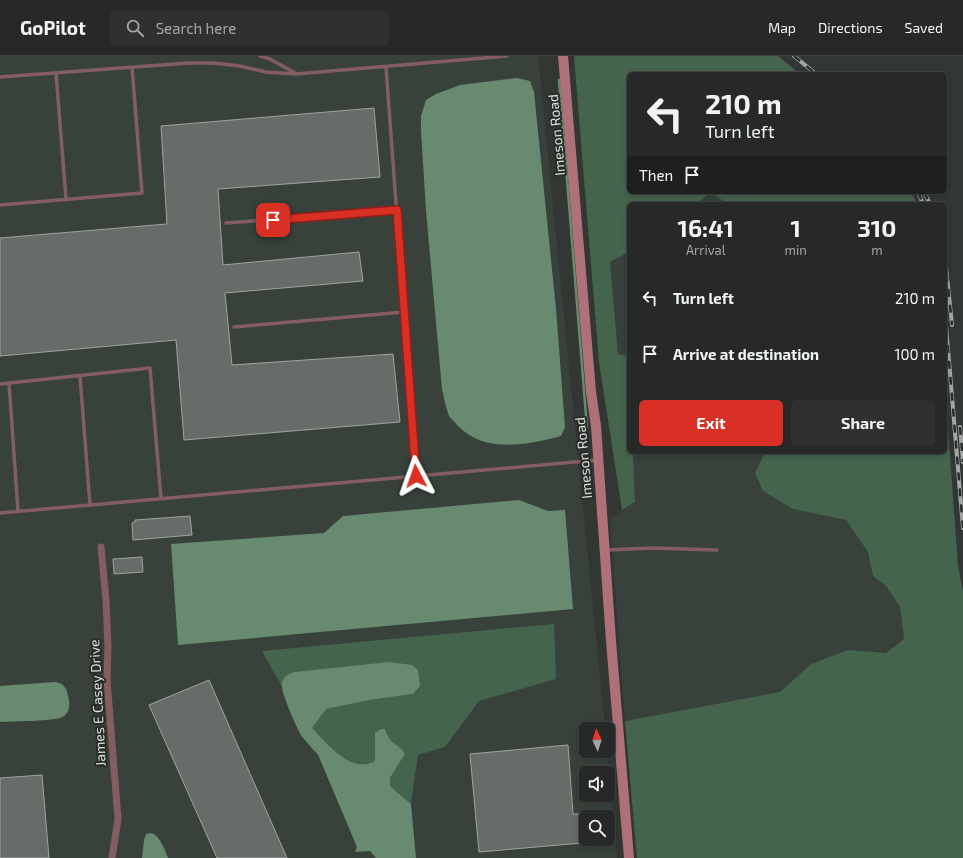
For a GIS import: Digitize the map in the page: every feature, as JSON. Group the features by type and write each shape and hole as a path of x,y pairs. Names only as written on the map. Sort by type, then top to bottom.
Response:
{"street":[{"name":"Imeson Road","path":"563,56 590,384 596,426 597,460 629,858"},
{"name":"James E Casey Drive","path":"101,547 106,600 108,647 107,680 118,818 112,858"}],"lane":[{"path":"260,56 270,59 296,74"},
{"path":"0,77 188,63 213,63 240,66 266,72 296,74 507,56"},
{"path":"386,66 416,476"},
{"path":"0,205 142,193 132,67"},
{"path":"56,73 66,199"},
{"path":"226,223 397,210"},
{"path":"234,327 404,312"},
{"path":"0,384 150,368 162,498"},
{"path":"80,376 90,505"},
{"path":"9,383 18,511"},
{"path":"0,513 597,460"},
{"path":"604,550 654,548 717,550"}],"shaded area":[{"path":"0,56 538,56 604,722 579,722 579,758 608,758 608,766 579,766 579,802 612,802 613,810 579,810 579,846 615,846 615,837 617,858 416,858 411,804 418,755 445,747 479,701 556,679 262,651 282,687 291,714 303,738 312,747 317,755 357,847 355,852 370,851 376,858 0,858"},
{"path":"574,56 778,56 798,72 627,72 627,194 708,194 698,202 627,202 627,253 610,262 618,354 627,356 627,454 633,454 635,502 622,510 599,362"},
{"path":"517,78 530,81 534,92 556,309 565,427 561,436 534,442 506,445 493,444 468,434 449,416 446,406 442,389 426,211 421,116 426,100 436,94 460,85"},
{"path":"708,194 714,194 726,202 698,202"},
{"path":"714,194 911,194 916,202 724,202"},
{"path":"627,253 627,356 618,354 610,262"},
{"path":"947,415 958,566 963,592 963,858 637,858 625,721 780,692 811,664 848,650 886,653 904,639 900,607 886,586 873,576 868,552 846,520 793,509 763,491 755,473 764,455 947,454"},
{"path":"633,454 766,454 764,455 793,509 846,520 868,552 873,576 886,586 900,607 904,639 886,653 848,650 811,664 780,692 625,721 610,519 635,502"},
{"path":"519,500 548,511 565,510 573,609 178,645 171,544 324,533 343,516"},
{"path":"554,624 556,679 479,701 445,747 418,755 411,804 390,786 390,778 405,754 387,737 375,733 376,761 367,764 358,764 336,752 311,728 325,709 370,700 413,694 284,678 282,687 262,651"},
{"path":"389,662 412,665 418,670 420,686 413,694 370,700 326,709 312,728 336,752 358,764 367,764 375,761 375,733 381,729 385,729 389,738 403,750 405,754 390,778 390,786 411,804 416,858 376,858 370,851 355,852 357,847 318,755 303,738 294,721 287,705 282,687 282,681 285,677 295,672"},
{"path":"55,682 66,688 69,707 64,716 44,720 0,722 0,686"},
{"path":"152,833 160,840 168,858 142,858 146,834"}],"building":[{"path":"374,108 380,177 218,189 223,265 359,252 363,281 225,293 232,365 393,354 400,422 184,440 176,340 0,356 0,238 167,224 161,126"},
{"path":"190,516 192,535 133,540 132,523 135,522 135,520"},
{"path":"142,557 143,572 114,574 113,559"},
{"path":"209,680 287,858 217,858 149,705"},
{"path":"568,745 573,814 579,814 579,843 479,852 470,754"},
{"path":"42,775 49,858 0,858 0,778"}],"waterway":[{"path":"559,80 587,428"}],"railway":[{"path":"794,56 814,72"},
{"path":"919,194 922,202"},
{"path":"925,194 929,202"},
{"path":"947,276 952,325"},
{"path":"947,337 963,528"},
{"path":"960,427 963,462"}],"route":[{"path":"273,220 397,210 416,476"}]}
